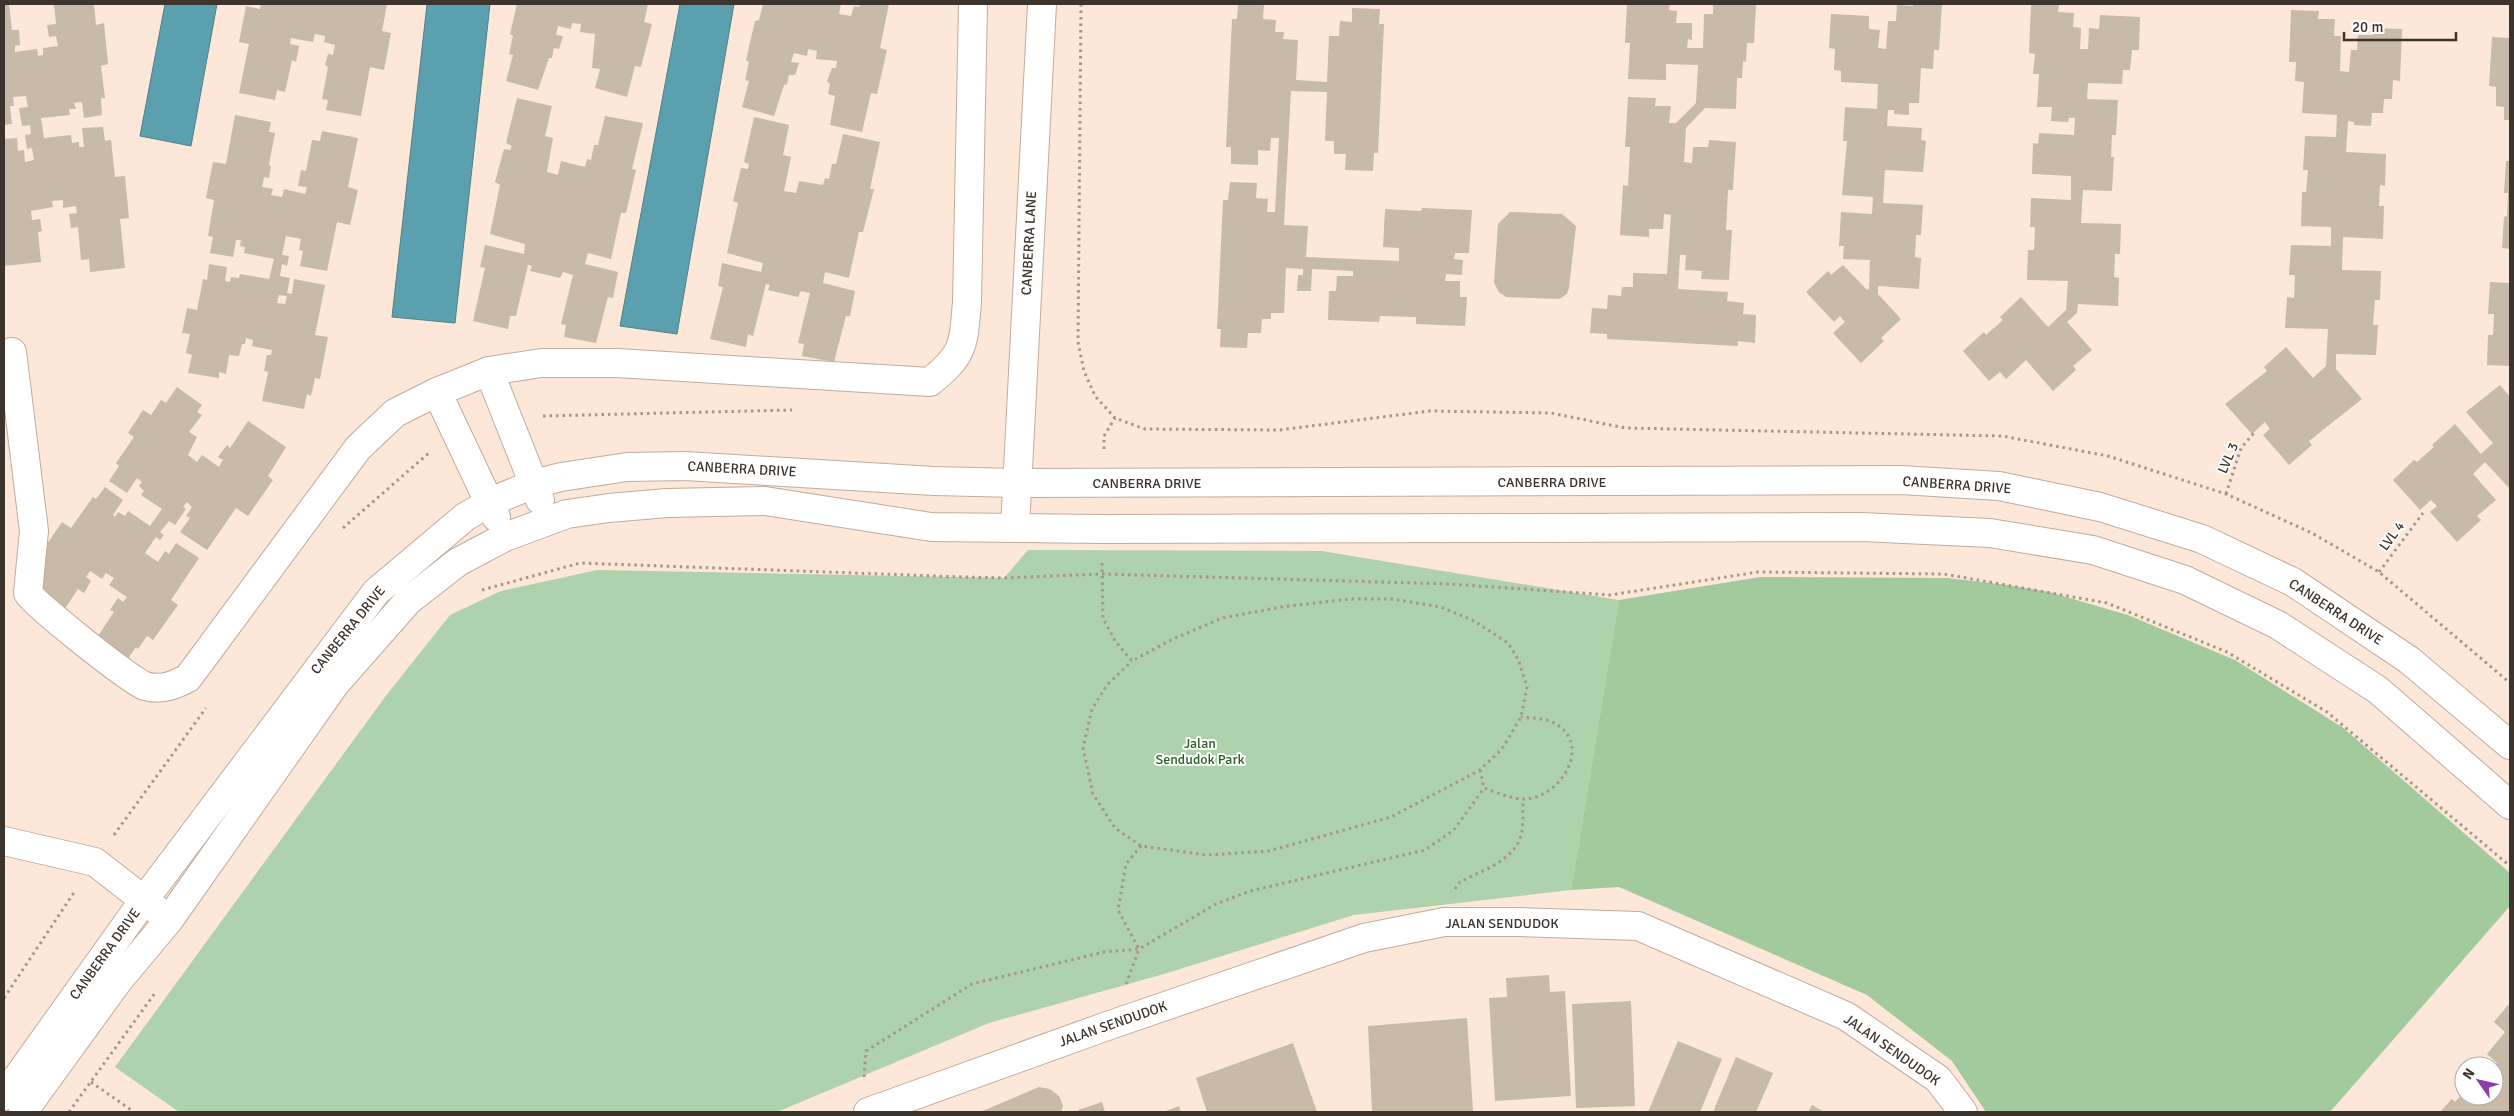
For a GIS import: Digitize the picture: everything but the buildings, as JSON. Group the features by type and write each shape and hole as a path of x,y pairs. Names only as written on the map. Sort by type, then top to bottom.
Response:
{"street":[{"path":"12,352 34,531 28,593 31,599 52,616 144,686 170,688 188,678 358,448 395,413 437,392 489,371 541,363 617,363 930,382 950,366 963,344 967,302 973,4"},
{"name":"CANBERRA LANE","path":"1015,528 1042,4"},
{"path":"489,371 548,521"},
{"path":"437,392 505,537"},
{"name":"CANBERRA DRIVE","path":"20,1103 144,900 376,592 465,517 490,502 534,484 561,477 627,467 685,466 934,481 1017,483 1901,480 1999,486 2100,507 2202,539 2293,582 2409,660 2510,745"},
{"name":"CANBERRA DRIVE","path":"20,1103 169,920 341,677 408,601 458,562 505,537 567,514 609,508 667,503 765,501 931,527 1861,527 1990,533 2093,550 2185,580 2278,625 2378,690 2510,805"},
{"path":"4,841 95,862 169,920"},
{"name":"JALAN SENDUDOK","path":"866,1099 1110,1025 1364,938 1444,922 1515,922 1638,926 1846,1016 1938,1079 1963,1112"}],"path":[{"path":"1081,4 1078,342 1084,371 1095,396 1115,418 1104,436"},
{"name":"LVL 3","path":"2226,494 2241,448 2254,433"},
{"name":"LVL 4","path":"2379,572 2423,513"},
{"path":"479,591 580,563 980,578 1102,574 1450,584 1610,595 1758,572 1944,574 2107,603 2227,652 2327,712 2510,866"},
{"path":"1102,574 1103,618 1115,641 1132,661"},
{"path":"1392,599 1441,607 1474,621 1508,643 1518,659 1527,687 1521,717 1502,750 1480,770 1391,817 1269,851 1207,854 1141,846 1115,828 1093,794 1083,748 1092,709 1107,685 1132,661 1171,640 1222,618 1290,606 1349,600 1392,599"},
{"path":"1484,788 1523,800 1549,791 1566,776 1574,754 1569,735 1551,721 1521,717"},
{"path":"866,1099 866,1051 972,984 1104,952 1139,950 1216,904 1250,891 1425,850 1454,830 1484,788 1480,770"},
{"path":"1460,882 1506,857 1518,842 1522,831 1523,800"},
{"path":"1139,950 1118,910 1126,864 1141,846"},
{"path":"70,1112 160,986"}],"green space":[{"name":"Jalan Sendudok Park","path":"1028,550 1322,551 1619,600 1571,890 1354,915 1164,974 989,1023 777,1112 179,1112 115,1067 385,697 450,615 501,591 597,570 1004,578"},
{"path":"1760,577 1947,578 2049,592 2128,615 2235,660 2342,727 2510,873 2510,906 2330,1112 1986,1112 1952,1061 1867,995 1619,887 1571,890 1619,600"}],"water":[{"path":"165,4 217,4 191,146 140,136"},
{"path":"427,4 490,4 455,323 392,317"},
{"path":"680,4 734,4 677,334 620,326"}]}
